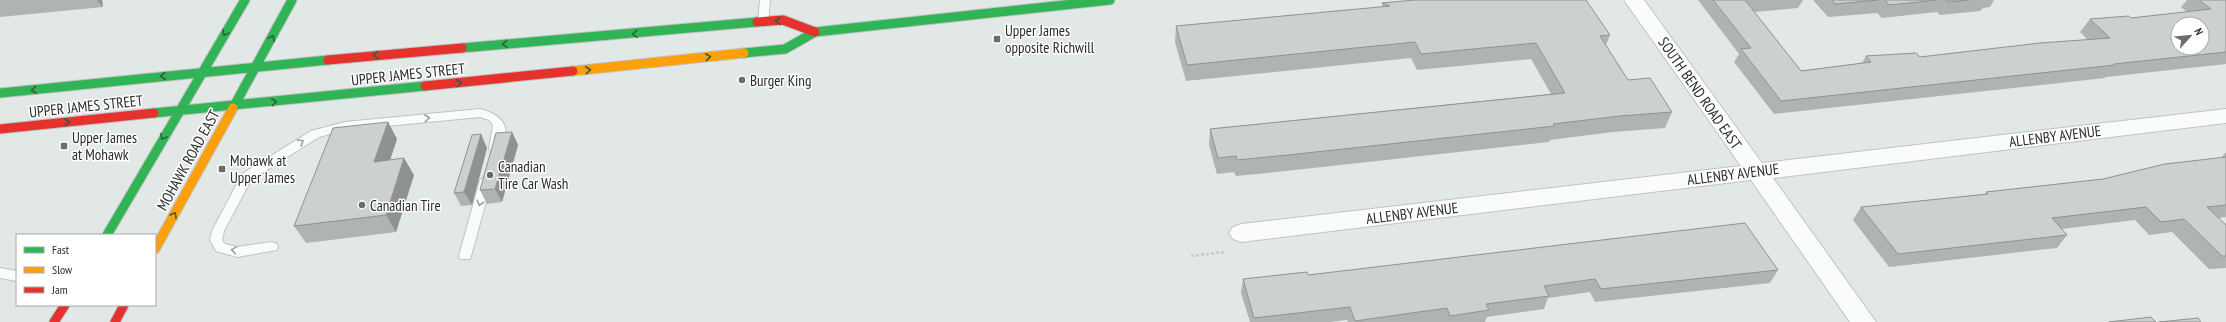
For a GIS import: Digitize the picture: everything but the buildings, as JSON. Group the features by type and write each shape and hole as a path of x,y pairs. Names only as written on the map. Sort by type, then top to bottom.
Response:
{"main road":[{"name":"MOHAWK ROAD EAST","path":"108,234 178,111 245,0"},
{"name":"MOHAWK ROAD EAST","path":"156,247 247,85 292,0"},
{"name":"UPPER JAMES STREET","path":"1,130 785,49 815,32 1110,0"},
{"name":"UPPER JAMES STREET","path":"0,93 257,66 783,20 815,32"},
{"path":"674,30 702,36"},
{"path":"731,46 745,53"},
{"path":"54,322 64,306"},
{"path":"115,322 123,306"}],"street":[{"name":"SOUTH BEND ROAD EAST","path":"1634,0 1864,322"},
{"name":"ALLENBY AVENUE","path":"1241,233 2226,116"}],"lane":[{"path":"763,22 765,0"},
{"path":"272,247 236,252 221,248 216,240 218,230 246,177 315,134 346,126 480,113 492,115 498,121 499,133 465,256"}],"path":[{"path":"1191,256 1221,253"}],"traffic: fast":[{"path":"108,234 245,0"},
{"path":"233,108 292,0"},
{"path":"744,53 785,49 815,32 1110,0"},
{"path":"462,48 757,22"},
{"path":"0,93 328,60"},
{"path":"154,113 425,86"}],"traffic: slow":[{"path":"573,71 744,53"},
{"path":"156,247 233,108"}],"traffic: jam":[{"path":"757,22 783,20 815,32"},
{"path":"328,60 462,48"},
{"path":"425,86 573,71"},
{"path":"0,129 154,113"},
{"path":"54,322 64,306"},
{"path":"115,322 123,306"}],"place":[{"name":"Upper James opposite Richwill","path":"997,39"},
{"name":"Burger King","path":"742,80"},
{"name":"Upper James at Mohawk","path":"64,146"},
{"name":"Mohawk at Upper James","path":"222,169"},
{"name":"Canadian Tire Car Wash","path":"490,175"},
{"name":"Canadian Tire","path":"362,205"}]}
